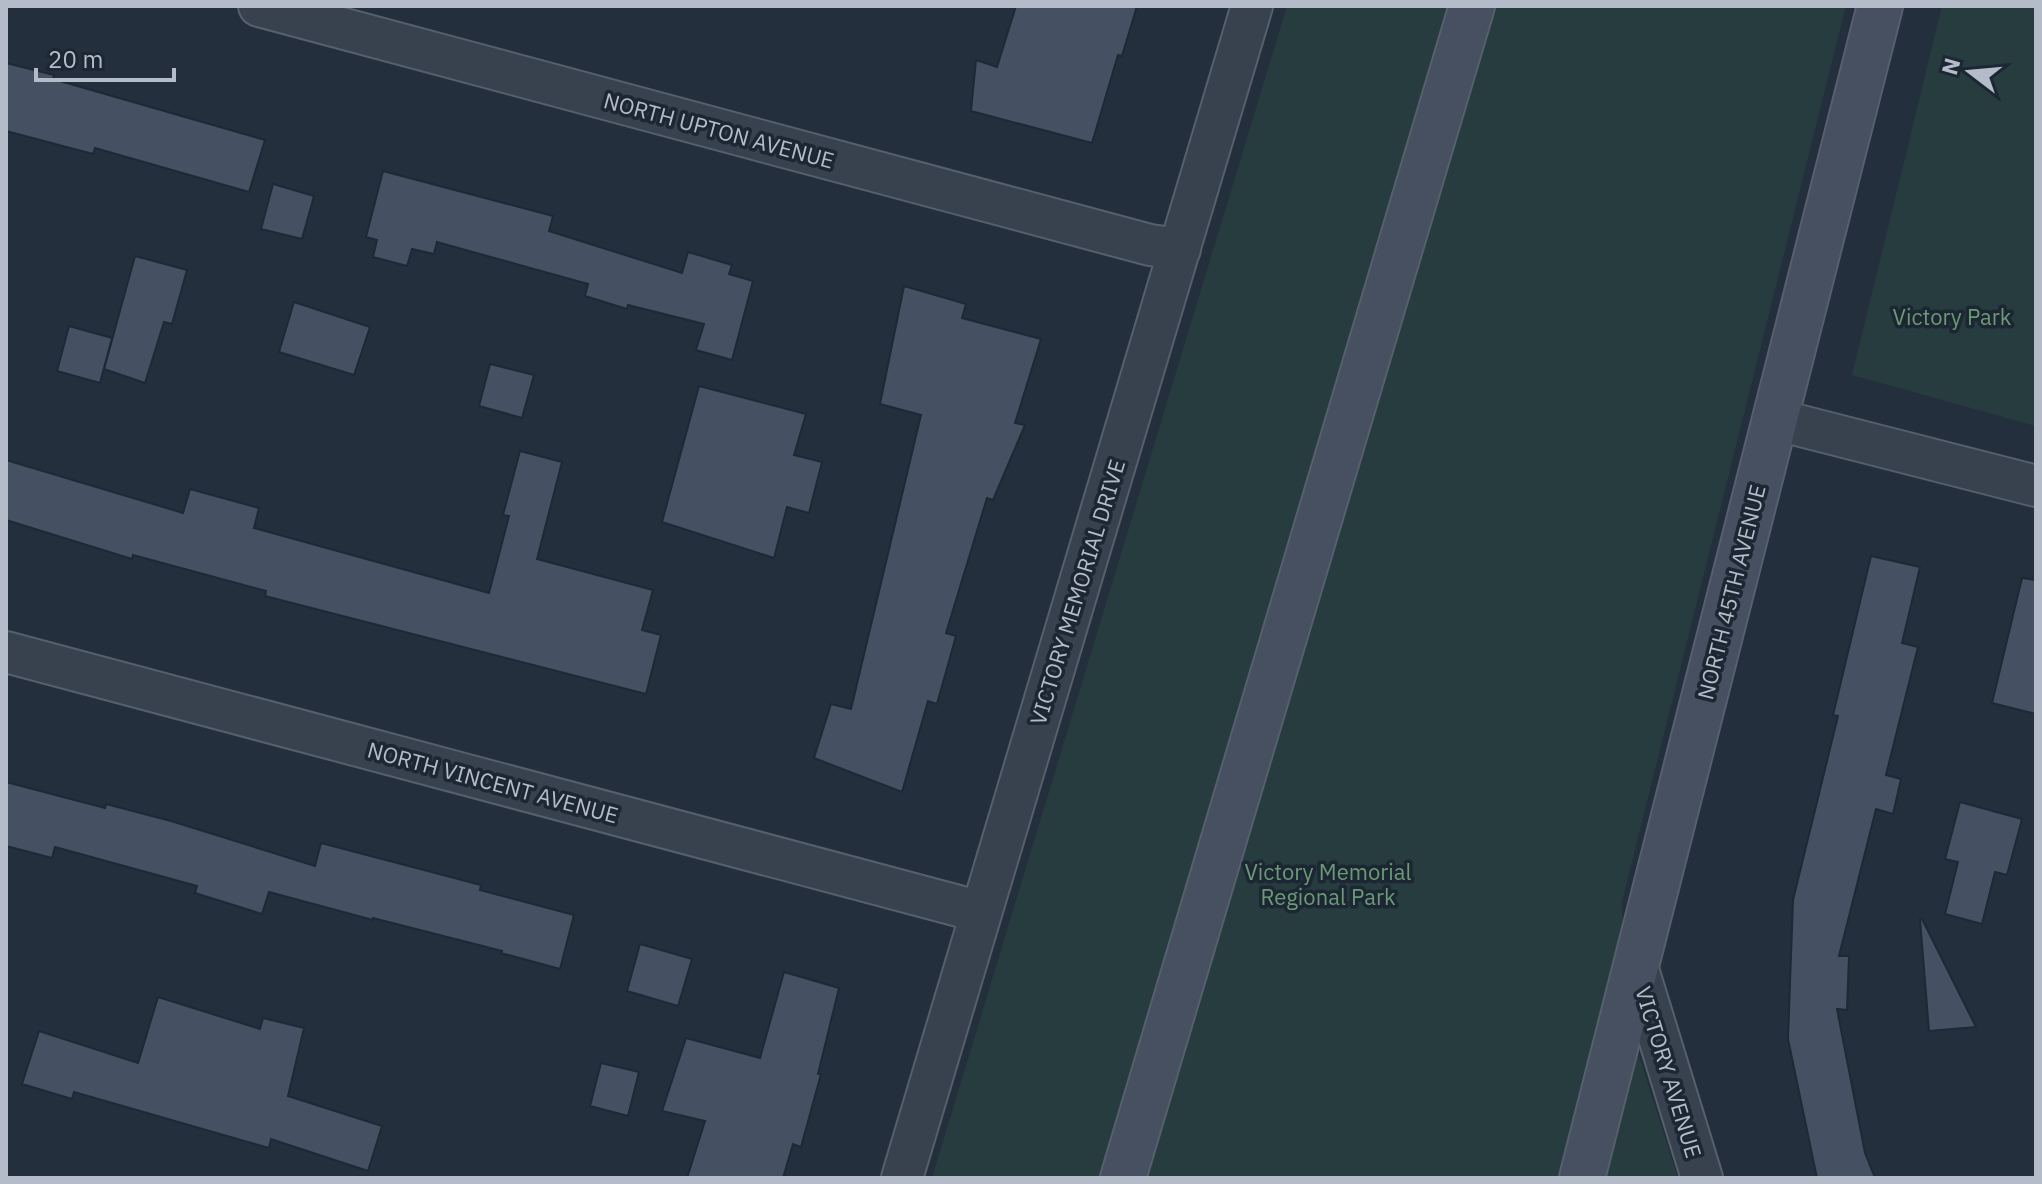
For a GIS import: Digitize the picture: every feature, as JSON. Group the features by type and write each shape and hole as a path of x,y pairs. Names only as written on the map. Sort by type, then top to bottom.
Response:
{"street":[{"name":"NORTH UPTON AVENUE","path":"259,6 1119,237 1180,249"},
{"name":"VICTORY MEMORIAL DRIVE","path":"902,1178 1252,6"},
{"path":"1123,1178 1472,6"},
{"name":"NORTH 45TH AVENUE","path":"1582,1178 1880,6"},
{"path":"1774,419 2036,486"},
{"name":"NORTH VINCENT AVENUE","path":"6,652 981,912"},
{"name":"VICTORY AVENUE","path":"1637,966 1702,1178"}],"green space":[{"name":"Victory Memorial Regional Park","path":"1287,6 1846,6 1622,902 1625,1012 1678,1178 932,1178"},
{"name":"Victory Park","path":"1942,6 2036,6 2036,426 1852,375"}],"building":[{"path":"1016,6 1137,6 1122,56 1118,55 1092,143 971,111 976,60 997,67"},
{"path":"6,63 265,140 249,192 95,148 93,154 6,131"},
{"path":"383,171 553,216 549,231 682,273 688,252 732,265 729,274 753,281 732,360 696,350 704,324 628,305 627,309 585,296 588,284 437,242 434,254 412,249 407,266 373,257 377,240 366,237"},
{"path":"273,184 314,196 302,239 261,229"},
{"path":"135,256 187,270 172,324 164,322 145,383 104,369"},
{"path":"904,286 966,304 962,318 1041,339 1015,423 1025,425 993,500 987,498 946,633 956,636 937,704 928,701 902,792 814,758 831,704 851,709 921,415 880,404"},
{"path":"294,302 370,327 354,375 279,352"},
{"path":"69,326 112,338 100,383 57,371"},
{"path":"490,364 534,375 522,418 479,406"},
{"path":"699,386 806,414 794,455 822,462 809,513 787,507 774,558 662,522"},
{"path":"520,451 562,462 537,559 653,590 642,630 661,635 646,694 265,596 266,591 133,555 132,559 6,520 6,460 183,513 190,489 259,508 254,528 489,593 509,516 503,515"},
{"path":"1871,556 1920,567 1902,643 1918,647 1886,775 1901,779 1893,814 1876,809 1839,956 1849,956 1847,1010 1837,1009 1865,1153 1875,1178 1817,1178 1788,1039 1793,900 1838,716 1833,715"},
{"path":"2022,578 2036,580 2036,714 1992,703"},
{"path":"6,782 105,808 106,804 171,821 315,866 321,843 481,885 480,890 574,915 560,969 502,951 269,892 262,914 195,893 197,886 55,847 52,858 6,846"},
{"path":"1960,802 2022,819 2007,875 1995,872 1982,924 1945,914 1958,862 1945,859"},
{"path":"1922,919 1976,1027 1929,1031"},
{"path":"640,944 692,959 678,1006 627,991"},
{"path":"784,972 839,988 818,1074 821,1074 801,1147 793,1144 783,1178 687,1178 705,1121 662,1111 686,1038 760,1058"},
{"path":"158,997 260,1029 263,1018 304,1028 288,1096 382,1126 368,1171 271,1139 269,1148 74,1092 72,1099 22,1084 39,1031 138,1063"},
{"path":"601,1063 639,1072 628,1116 590,1106"}]}
